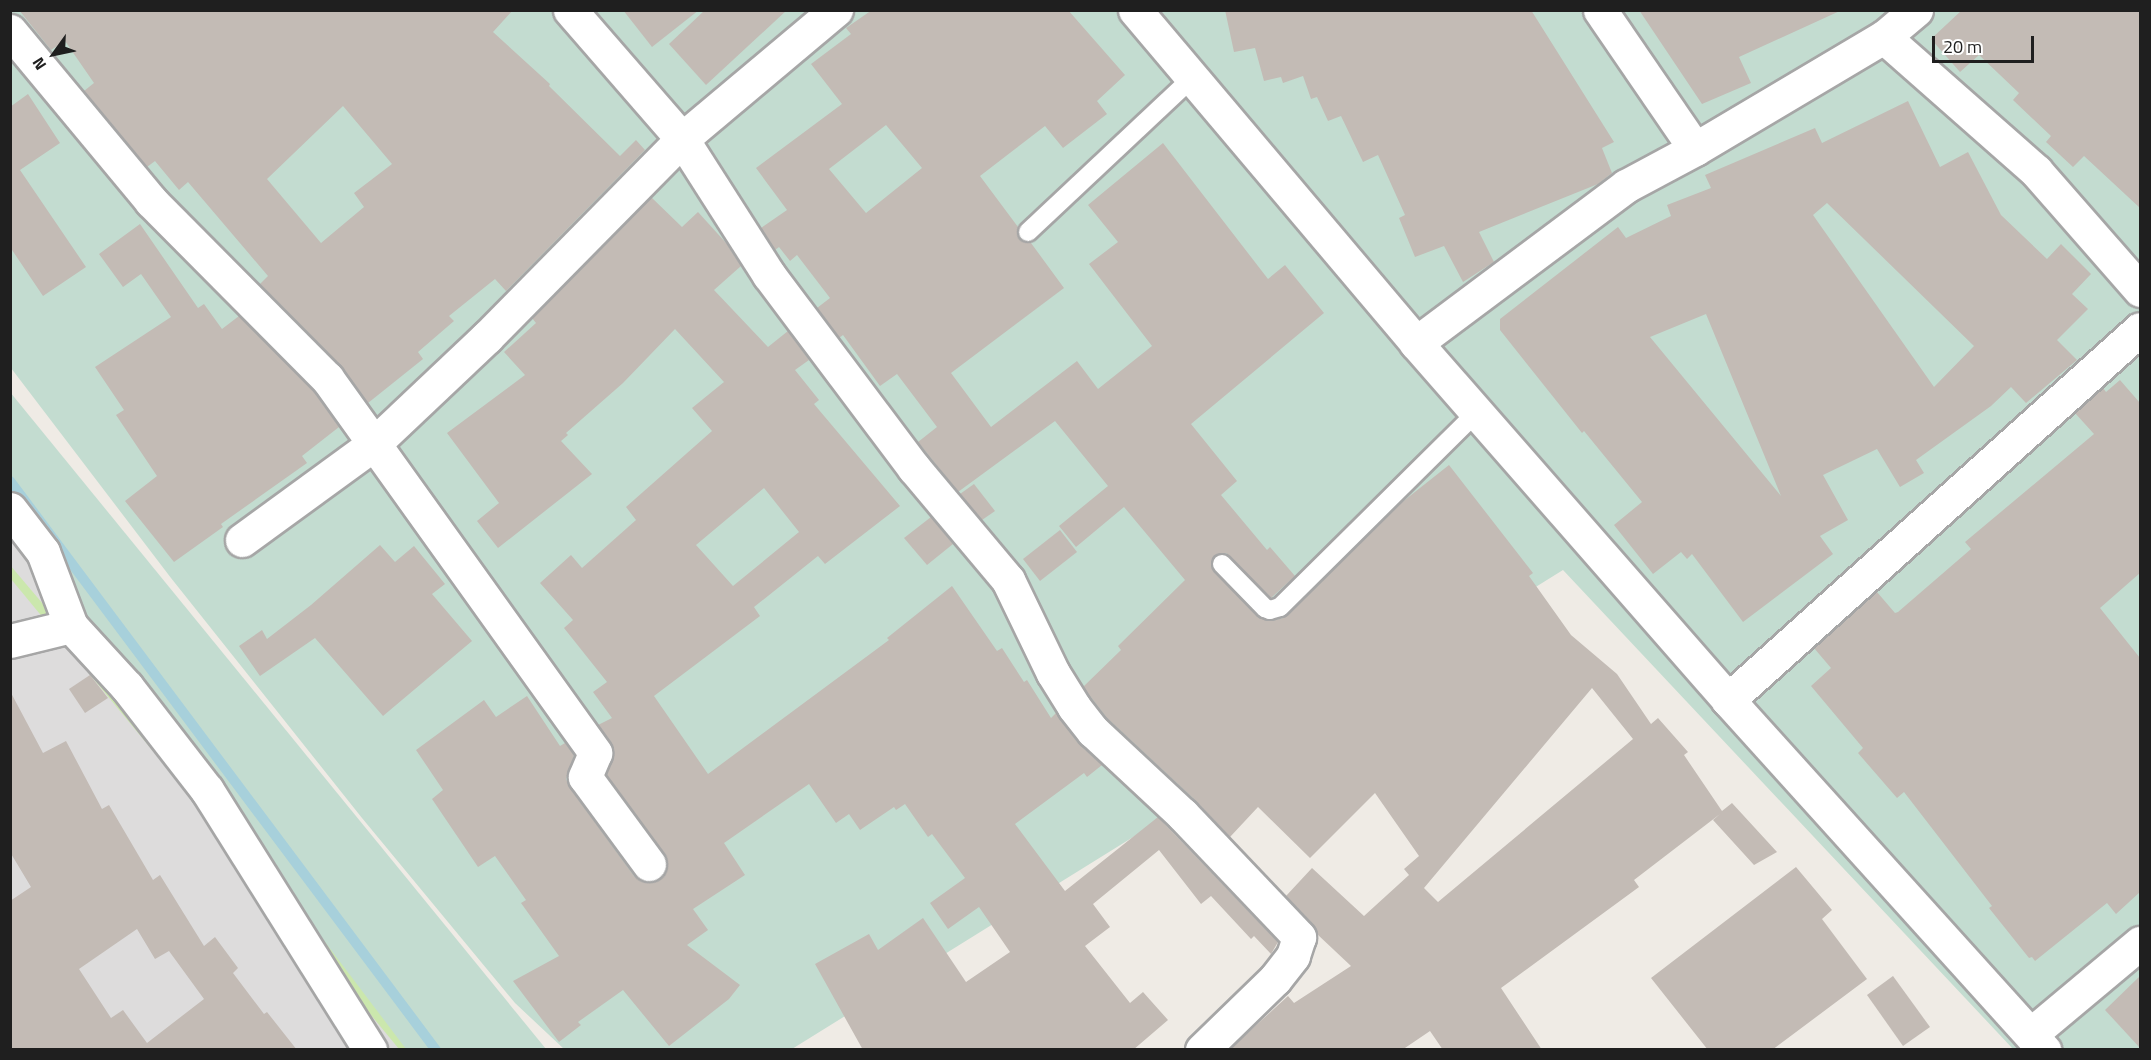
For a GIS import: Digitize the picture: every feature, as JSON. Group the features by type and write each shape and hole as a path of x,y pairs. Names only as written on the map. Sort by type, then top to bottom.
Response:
{"street":[{"path":"570,10 682,140 769,275 914,468 1008,580 1053,674 1074,707 1093,731 1182,814 1299,937 1293,957 1275,979 1202,1050"},
{"path":"242,540 375,443 487,337 682,140 836,10"},
{"path":"1135,10 1416,342 1728,700 2037,1042 2140,943"},
{"path":"1600,10 1695,150"},
{"path":"1416,342 1626,186 1695,150 1884,37 1916,10"},
{"path":"10,31 151,201 327,378 595,753 585,777 649,864"},
{"path":"1884,37 2036,171 2140,290"},
{"path":"1728,700 2140,328"},
{"path":"10,509 43,552 71,626 127,687 207,790 370,1050"},
{"path":"10,641 71,626"}],"lane":[{"path":"1028,232 1192,78"},
{"path":"1222,564 1265,608 1270,610 1280,607 1477,412"}],"shaded area":[{"path":"10,485 417,1049 11,1049"}],"green space":[{"path":"11,11 2140,11 2140,1049 2013,1049 1563,570 792,1049 564,1049 515,1003 362,818 171,578 11,368"},
{"path":"10,392 546,1049 406,1049 11,527"},
{"path":"10,565 419,1049 399,1049 11,579"}],"building":[{"path":"19,10 513,10 493,32 550,84 549,86 620,156 636,140 645,150 506,291 495,279 449,316 454,321 418,352 423,359 368,403 340,365 260,284 268,276 188,182 179,190 155,161 147,167 84,91 94,83 65,41 51,50","holes":["343,106 392,164 354,193 364,207 321,243 267,179"]},
{"path":"623,10 699,10 652,47"},
{"path":"705,10 787,10 706,85 669,44"},
{"path":"872,10 1068,10 1125,75 1097,101 1107,114 1063,148 1045,126 980,176 1018,227 1019,239 1031,243 1064,288 951,373 991,427 1077,361 1098,389 1152,346 1089,264 1118,242 1088,205 1163,143 1268,279 1285,265 1324,313 1191,424 1237,481 1221,495 1267,550 1270,547 1295,576 1271,598 1226,553 1214,556 1211,566 1214,572 1260,618 1272,621 1283,618 1401,503 1449,465 1533,573 1529,576 1571,635 1617,674 1651,724 1658,718 1688,752 1684,755 1722,811 1732,803 1777,852 1754,865 1713,820 1720,814 1634,880 1639,887 1501,988 1542,1050 1443,1050 1430,1031 1402,1050 1229,1050 1288,996 1294,1003 1351,966 1317,934 1313,924 1286,896 1312,868 1364,916 1409,875 1404,869 1419,856 1375,793 1310,858 1258,807 1230,837 1195,800 1107,718 1083,687 1121,650 1118,646 1185,580 1124,507 1076,547 1059,526 1108,486 1055,421 958,492 918,442 937,427 897,374 880,386 843,335 839,338 817,308 830,298 797,255 790,261 779,247 775,250 761,228 787,210 756,168 842,104 811,64 851,34 846,28","holes":["886,125 922,168 866,213 829,169","1592,688 1633,739 1438,902 1424,888"]},
{"path":"1225,10 1531,10 1614,142 1602,148 1612,173 1598,184 1479,232 1494,262 1463,282 1444,246 1415,257 1399,218 1405,215 1378,155 1363,162 1341,116 1328,121 1317,97 1311,99 1303,76 1283,83 1281,77 1264,81 1255,48 1234,52"},
{"path":"1639,10 1842,10 1739,57 1751,83 1702,104"},
{"path":"1962,10 2140,10 2140,208 2084,156 2073,167 2046,142 2051,136 2013,100 2019,93 1979,55 1960,72 1931,39"},
{"path":"28,94 60,143 20,170 86,267 43,296 10,247 10,107"},
{"path":"1908,101 1940,167 1968,152 2001,215 2047,259 2061,244 2091,274 2072,294 2088,309 2057,340 2077,360 2026,403 2011,387 1991,406 1916,460 1924,473 1900,487 1877,449 1823,475 1848,520 1820,536 1833,554 1743,622 1692,554 1687,559 1681,552 1653,574 1614,525 1642,502 1584,431 1582,433 1500,330 1500,319 1618,227 1626,238 1671,216 1667,205 1711,188 1705,175 1815,128 1822,143","holes":["1827,203 1974,346 1934,387 1813,215","1706,314 1781,496 1650,337"]},
{"path":"651,197 682,227 698,212 727,244 741,266 714,290 768,347 788,331 809,360 795,370 819,400 814,404 900,506 825,564 818,556 754,607 760,616 654,696 708,774 889,640 887,638 952,586 997,651 1002,648 1024,682 1027,680 1051,718 1056,713 1078,743 1102,765 1087,777 1084,773 1015,824 1065,891 1158,817 1278,942 1271,954 1254,936 1251,939 1211,896 1201,904 1159,850 1093,904 1110,927 1085,946 1130,1003 1143,992 1168,1020 1133,1050 863,1050 815,964 869,934 878,950 923,918 966,982 1010,952 979,907 948,929 930,903 965,878 932,834 928,837 905,804 896,810 894,807 860,830 849,814 836,823 809,784 724,843 745,875 693,909 708,930 687,945 740,985 729,999 669,1046 623,990 578,1022 581,1025 559,1042 513,981 559,956 521,903 526,900 495,856 478,867 432,799 443,790 416,750 484,700 496,717 527,696 560,746 565,743 574,755 566,779 570,788 634,876 650,883 661,879 668,863 664,853 606,774 614,750 598,725 612,718 593,692 607,682 564,628 573,620 540,583 571,555 582,568 636,520 626,507 712,431 692,408 724,382 675,329 623,383 566,433 568,435 561,441 592,474 498,548 477,521 499,503 447,433 525,375 504,352 536,323 532,318","holes":["764,488 799,532 733,586 696,545"]},
{"path":"140,224 198,308 204,304 222,329 239,316 313,390 339,427 302,456 307,463 221,524 223,527 174,562 125,501 157,476 116,415 124,410 95,367 171,317 141,274 123,287 99,254"},
{"path":"2120,380 2140,403 2140,573 2100,608 2140,658 2140,892 2116,914 2107,903 2035,961 2032,957 2029,958 1989,908 1992,906 1904,792 1897,798 1858,753 1863,748 1811,686 1831,668 1814,648 1877,592 1895,613 1898,612 1971,549 1965,542 2094,434 2075,413 2103,388 2106,392"},
{"path":"974,484 995,511 982,520 960,494"},
{"path":"931,517 953,544 927,565 904,538"},
{"path":"1060,530 1077,552 1040,581 1023,559"},
{"path":"380,545 395,562 414,546 445,584 432,594 472,641 383,716 315,638 260,676 239,646 262,630 267,639 311,605"},
{"path":"90,675 108,698 85,713 69,689"},
{"path":"10,691 43,753 66,741 102,809 109,805 153,880 160,875 204,946 215,937 238,968 233,973 264,1014 267,1012 297,1050 10,1050 10,901 31,887 10,852","holes":["137,929 155,959 169,951 204,999 147,1043 123,1010 111,1018 79,969"]},
{"path":"1796,867 1832,910 1822,919 1867,979 1772,1050 1708,1050 1651,978"},
{"path":"1893,976 1930,1027 1903,1046 1867,995"},
{"path":"2140,976 2140,1048 2105,1010"}],"waterway":[{"path":"10,481 436,1050"}]}
